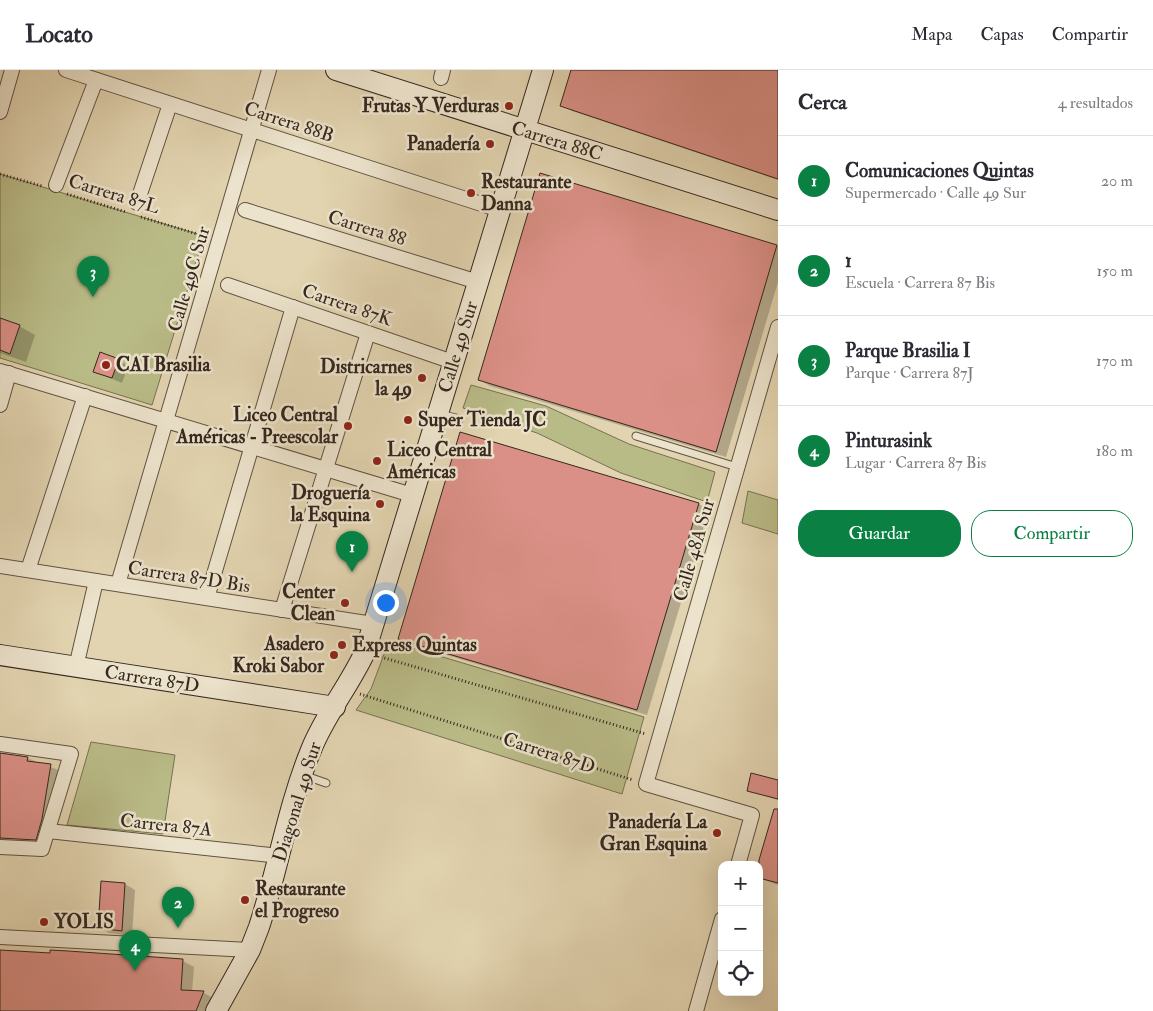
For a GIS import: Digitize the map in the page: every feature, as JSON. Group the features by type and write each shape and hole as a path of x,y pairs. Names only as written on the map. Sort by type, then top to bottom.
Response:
{"street":[{"path":"0,112 12,70"},
{"name":"Carrera 88B","path":"66,70 500,210"},
{"name":"Calle 49C Sur","path":"118,584 270,70"},
{"name":"Carrera 88C","path":"336,70 778,210"},
{"name":"Calle 49 Sur","path":"373,624 543,70"},
{"path":"54,188 96,80"},
{"path":"137,203 170,104"},
{"name":"Carrera 88","path":"246,210 478,282"},
{"name":"Carrera 87K","path":"228,285 453,362"},
{"path":"207,598 293,307"},
{"name":"Calle 48A Sur","path":"646,784 778,327"},
{"path":"282,610 368,333"},
{"path":"0,405 5,372 412,495"},
{"path":"28,570 85,396"},
{"name":"Carrera 87D Bis","path":"0,566 373,624"},
{"path":"76,667 96,581"},
{"name":"Diagonal 49 Sur","path":"216,1011 250,950 268,902 302,775 318,733 346,689 365,652 373,624"},
{"name":"Carrera 87D","path":"0,655 335,707"},
{"path":"0,744 71,754 42,849 0,847"},
{"path":"646,784 752,815 739,861"},
{"name":"Carrera 87A","path":"48,831 280,856"},
{"path":"696,1011 718,933"},
{"path":"0,937 250,950"}],"lane":[{"path":"437,414 460,419"},
{"path":"636,436 737,467"},
{"path":"302,775 326,783"}],"path":[{"name":"Carrera 87L","path":"0,174 54,188 219,241"},
{"path":"365,652 659,737"},
{"name":"Carrera 87D","path":"346,689 646,784"}],"green space":[{"path":"0,174 204,236 152,405 0,358"},
{"path":"471,385 546,406 629,444 715,472 707,502 621,473 537,433 463,408"},
{"path":"748,491 778,500 778,534 742,523"},
{"path":"389,641 644,717 622,794 356,710 371,689"},
{"path":"91,742 175,755 163,834 67,825"}],"building":[{"path":"571,70 778,70 778,179 560,106"},
{"path":"540,173 777,245 716,452 478,380"},
{"path":"0,318 20,325 10,354 0,350"},
{"name":"CAI Brasilia","path":"100,352 119,359 112,378 93,372"},
{"path":"460,432 699,503 637,710 398,639"},
{"path":"0,753 28,757 27,761 51,764 42,819 36,840 0,838"},
{"path":"751,773 778,780 778,799 747,791"},
{"path":"774,809 778,809 778,883 763,879 763,861 759,860"},
{"path":"101,881 125,883 122,931 98,928"},
{"path":"0,950 50,953 50,950 183,959 181,990 204,991 196,1011 0,1011"}],"place":[{"name":"Frutas Y Verduras","path":"509,106"},
{"name":"Panadería","path":"490,144"},
{"name":"Restaurante Danna","path":"471,193"},
{"name":"Parque Brasilia I","path":"93,297"},
{"name":"CAI Brasilia","path":"106,365"},
{"name":"Districarnes la 49","path":"422,378"},
{"name":"Super Tienda JC","path":"408,420"},
{"name":"Liceo Central Américas - Preescolar","path":"348,426"},
{"name":"Liceo Central Américas","path":"377,461"},
{"name":"Droguería la Esquina","path":"380,504"},
{"name":"Comunicaciones Quintas","path":"352,572"},
{"name":"Center Clean","path":"345,603"},
{"name":"Express Quintas","path":"342,645"},
{"name":"Asadero Kroki Sabor","path":"334,655"},
{"name":"Panadería La Gran Esquina","path":"717,833"},
{"name":"Restaurante el Progreso","path":"245,900"},
{"name":"YOLIS","path":"44,922"},
{"name":"1","path":"178,928"},
{"name":"Pinturasink","path":"135,971"}]}
